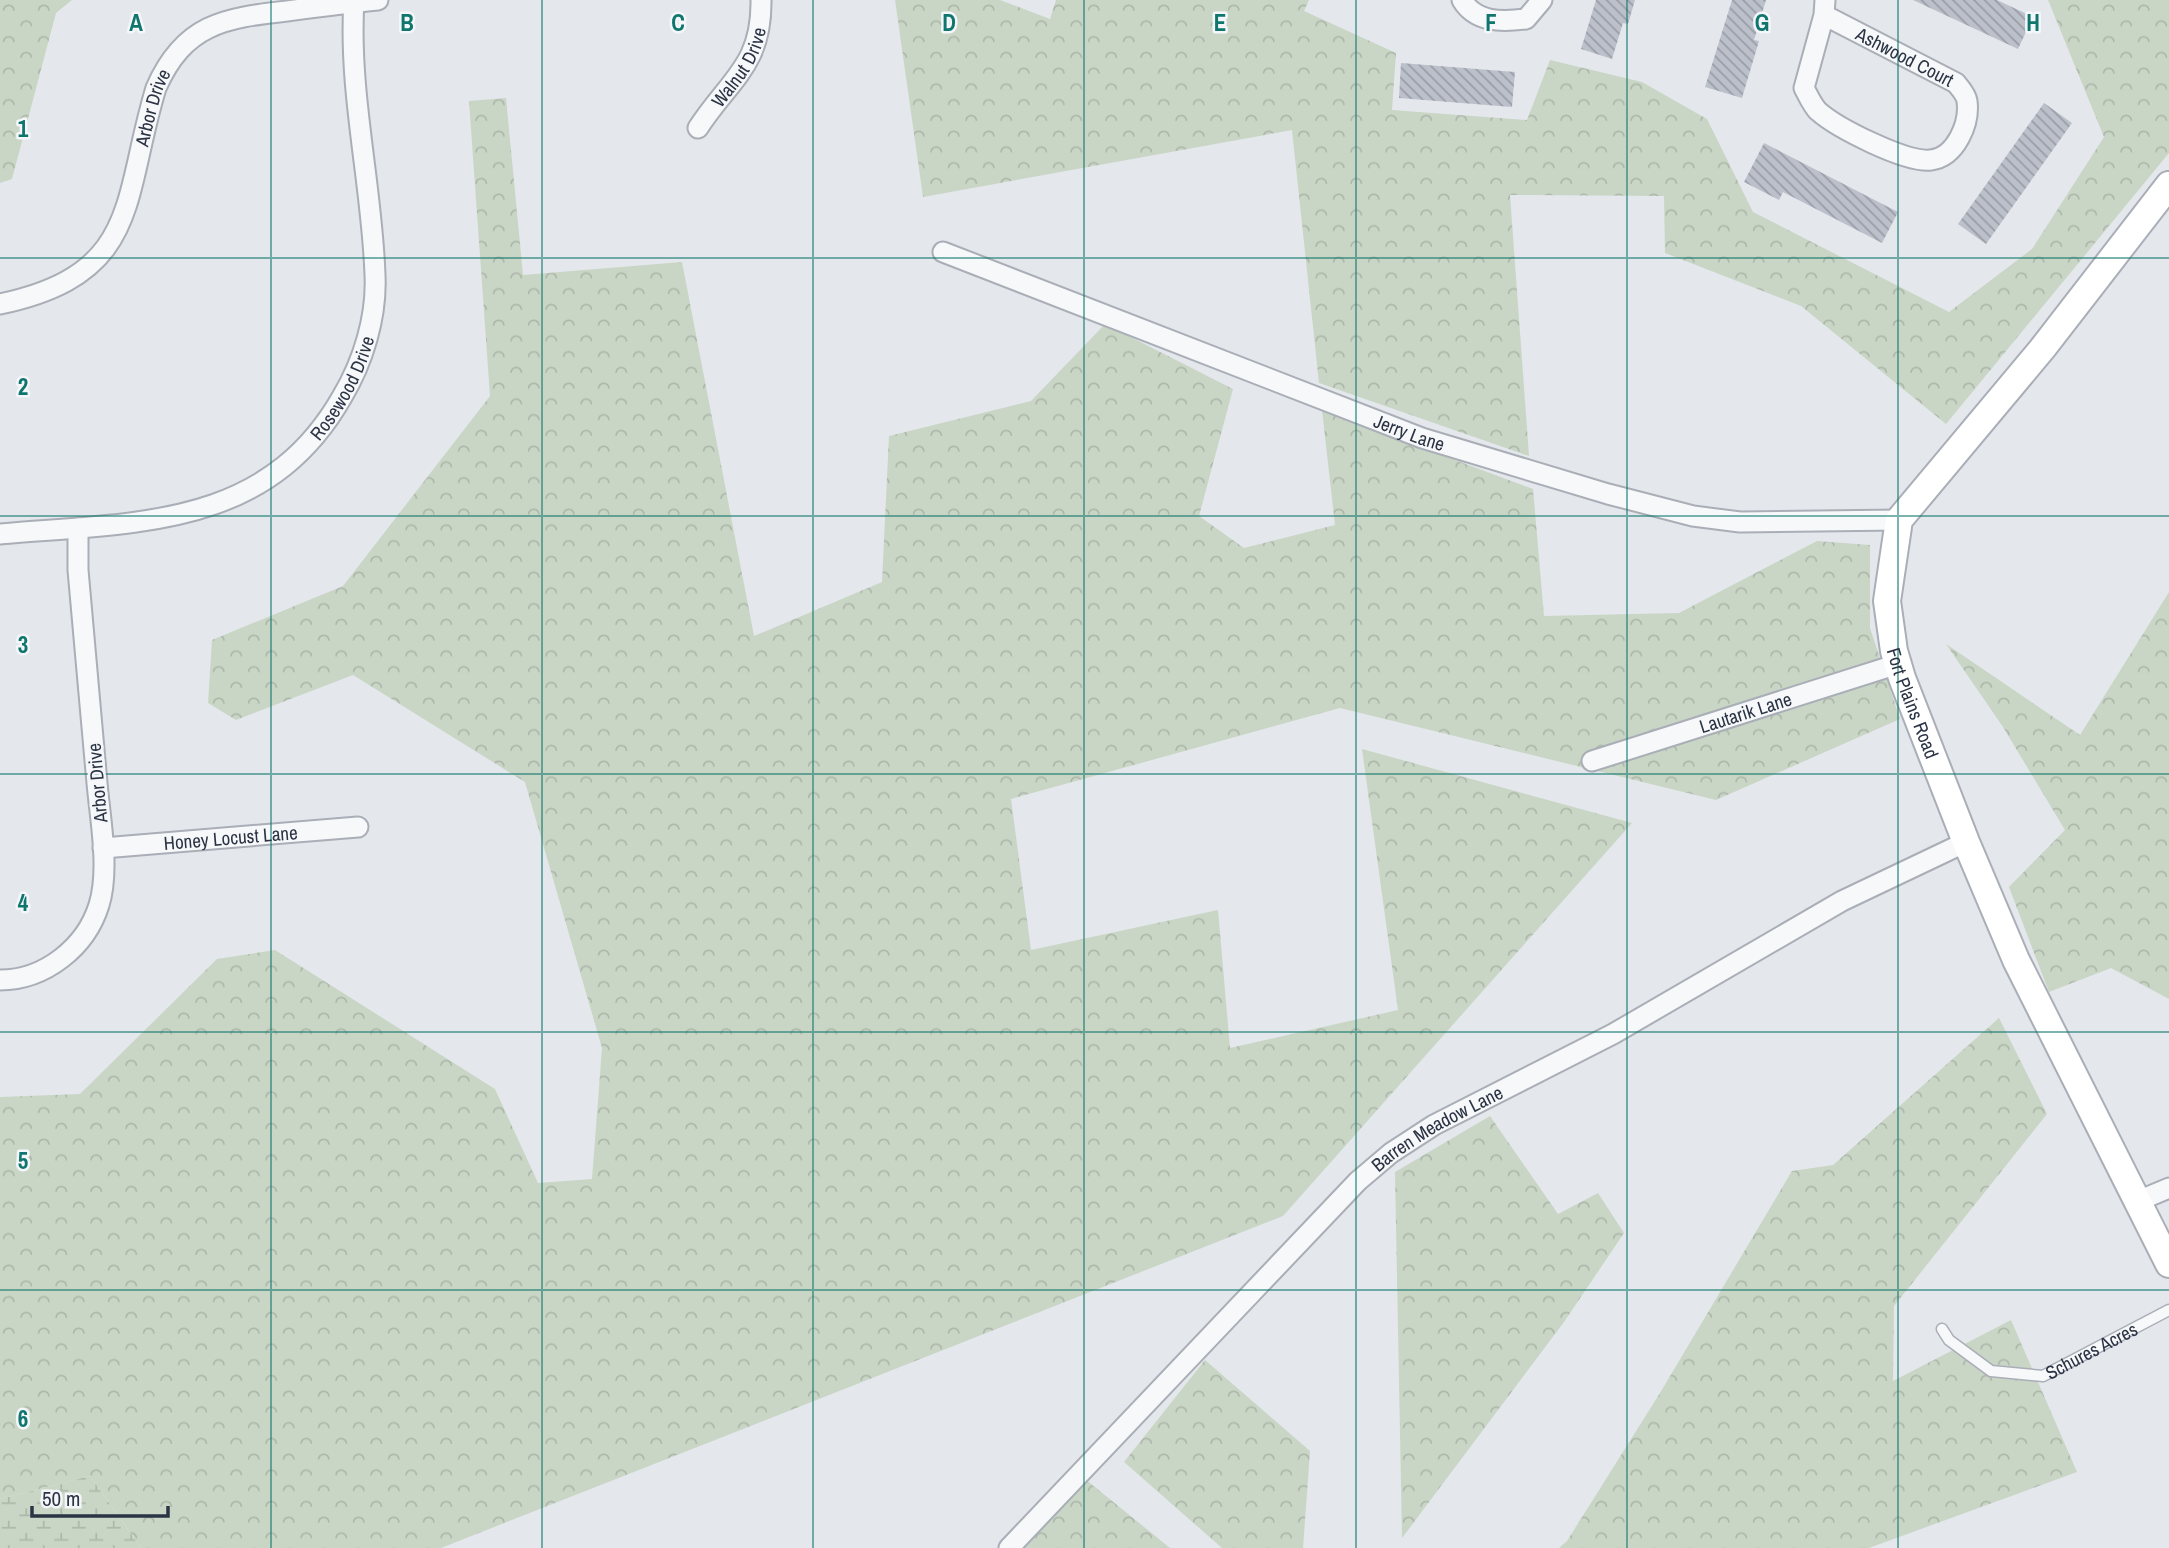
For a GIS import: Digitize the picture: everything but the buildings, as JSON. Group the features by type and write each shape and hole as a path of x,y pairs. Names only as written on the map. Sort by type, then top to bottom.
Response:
{"street":[{"name":"Arbor Drive","path":"0,304 43,293 64,284 85,269 109,242 131,198 156,88 163,73 187,42 205,28 235,17 378,0"},
{"name":"Walnut Drive","path":"698,128 753,54 761,22 761,0"},
{"path":"1462,0 1469,11 1498,22 1526,19 1542,0"},
{"name":"Rosewood Drive","path":"0,534 78,528 197,512 250,489 303,448 327,422 347,389 367,338 376,280 354,72 354,1"},
{"name":"Ashwood Court","path":"1825,7 1956,83 1967,97 1968,119 1955,146 1934,160 1916,160 1848,130 1816,110 1804,88 1825,7"},
{"path":"1899,520 2042,349 2169,184"},
{"name":"Jerry Lane","path":"943,252 1422,438 1608,494 1693,516 1740,522 1899,520"},
{"name":"Fort Plains Road","path":"1899,520 1887,601 1898,664 1966,842 2028,985 2169,1264"},
{"name":"Arbor Drive","path":"0,980 41,971 70,951 80,940 100,902 103,848 78,570 78,528"},
{"name":"Lautarik Lane","path":"1592,761 1898,664"},
{"name":"Honey Locust Lane","path":"103,848 358,827"},
{"name":"Barren Meadow Lane","path":"1009,1548 1358,1181 1391,1153 1434,1125 1612,1034 1842,901 1966,842"},
{"path":"2138,1201 2169,1188"}],"lane":[{"name":"Schures Acres","path":"1942,1329 1949,1340 1991,1371 2043,1376 2169,1310"}],"green space":[{"path":"0,0 72,0 56,13 12,179 0,183"},
{"path":"895,0 1000,0 1050,19 1056,0 1309,0 1304,11 1396,53 1392,110 1527,120 1550,60 1642,82 1707,119 1753,212 1949,312 2032,249 2104,137 2048,0 2169,0 2169,153 1946,424 1801,306 1665,253 1664,196 1510,195 1529,456 1319,383 1292,130 923,197"},
{"path":"506,98 523,275 682,262 754,636 882,582 889,436 1031,401 1105,324 1233,389 1199,516 1244,548 1335,525 1322,410 1533,489 1544,616 1679,613 1817,541 1870,545 1870,628 1900,719 1716,800 1340,708 1011,799 1031,950 1218,910 1230,1048 1398,1010 1362,749 1632,823 1283,1216 441,1548 141,1548 90,1476 0,1499 0,1097 80,1094 217,959 275,950 495,1089 538,1183 592,1179 602,1048 525,782 353,675 236,720 208,703 212,640 343,586 490,396 469,101"},
{"path":"2169,592 2169,999 2111,968 2049,992 2009,887 2065,830 2003,727 1946,644 2080,735"},
{"path":"1999,1018 2047,1114 1894,1306 1893,1381 2011,1320 2077,1472 1869,1548 1559,1548 1567,1541 1660,1393 1792,1171 1833,1165"},
{"path":"1490,1116 1558,1214 1598,1193 1624,1233 1564,1322 1402,1538 1395,1172"},
{"path":"1205,1360 1310,1451 1303,1548 1222,1548 1124,1462"},
{"path":"90,1476 141,1548 0,1548 0,1499"},
{"path":"1085,1479 1170,1548 1023,1548"}]}
